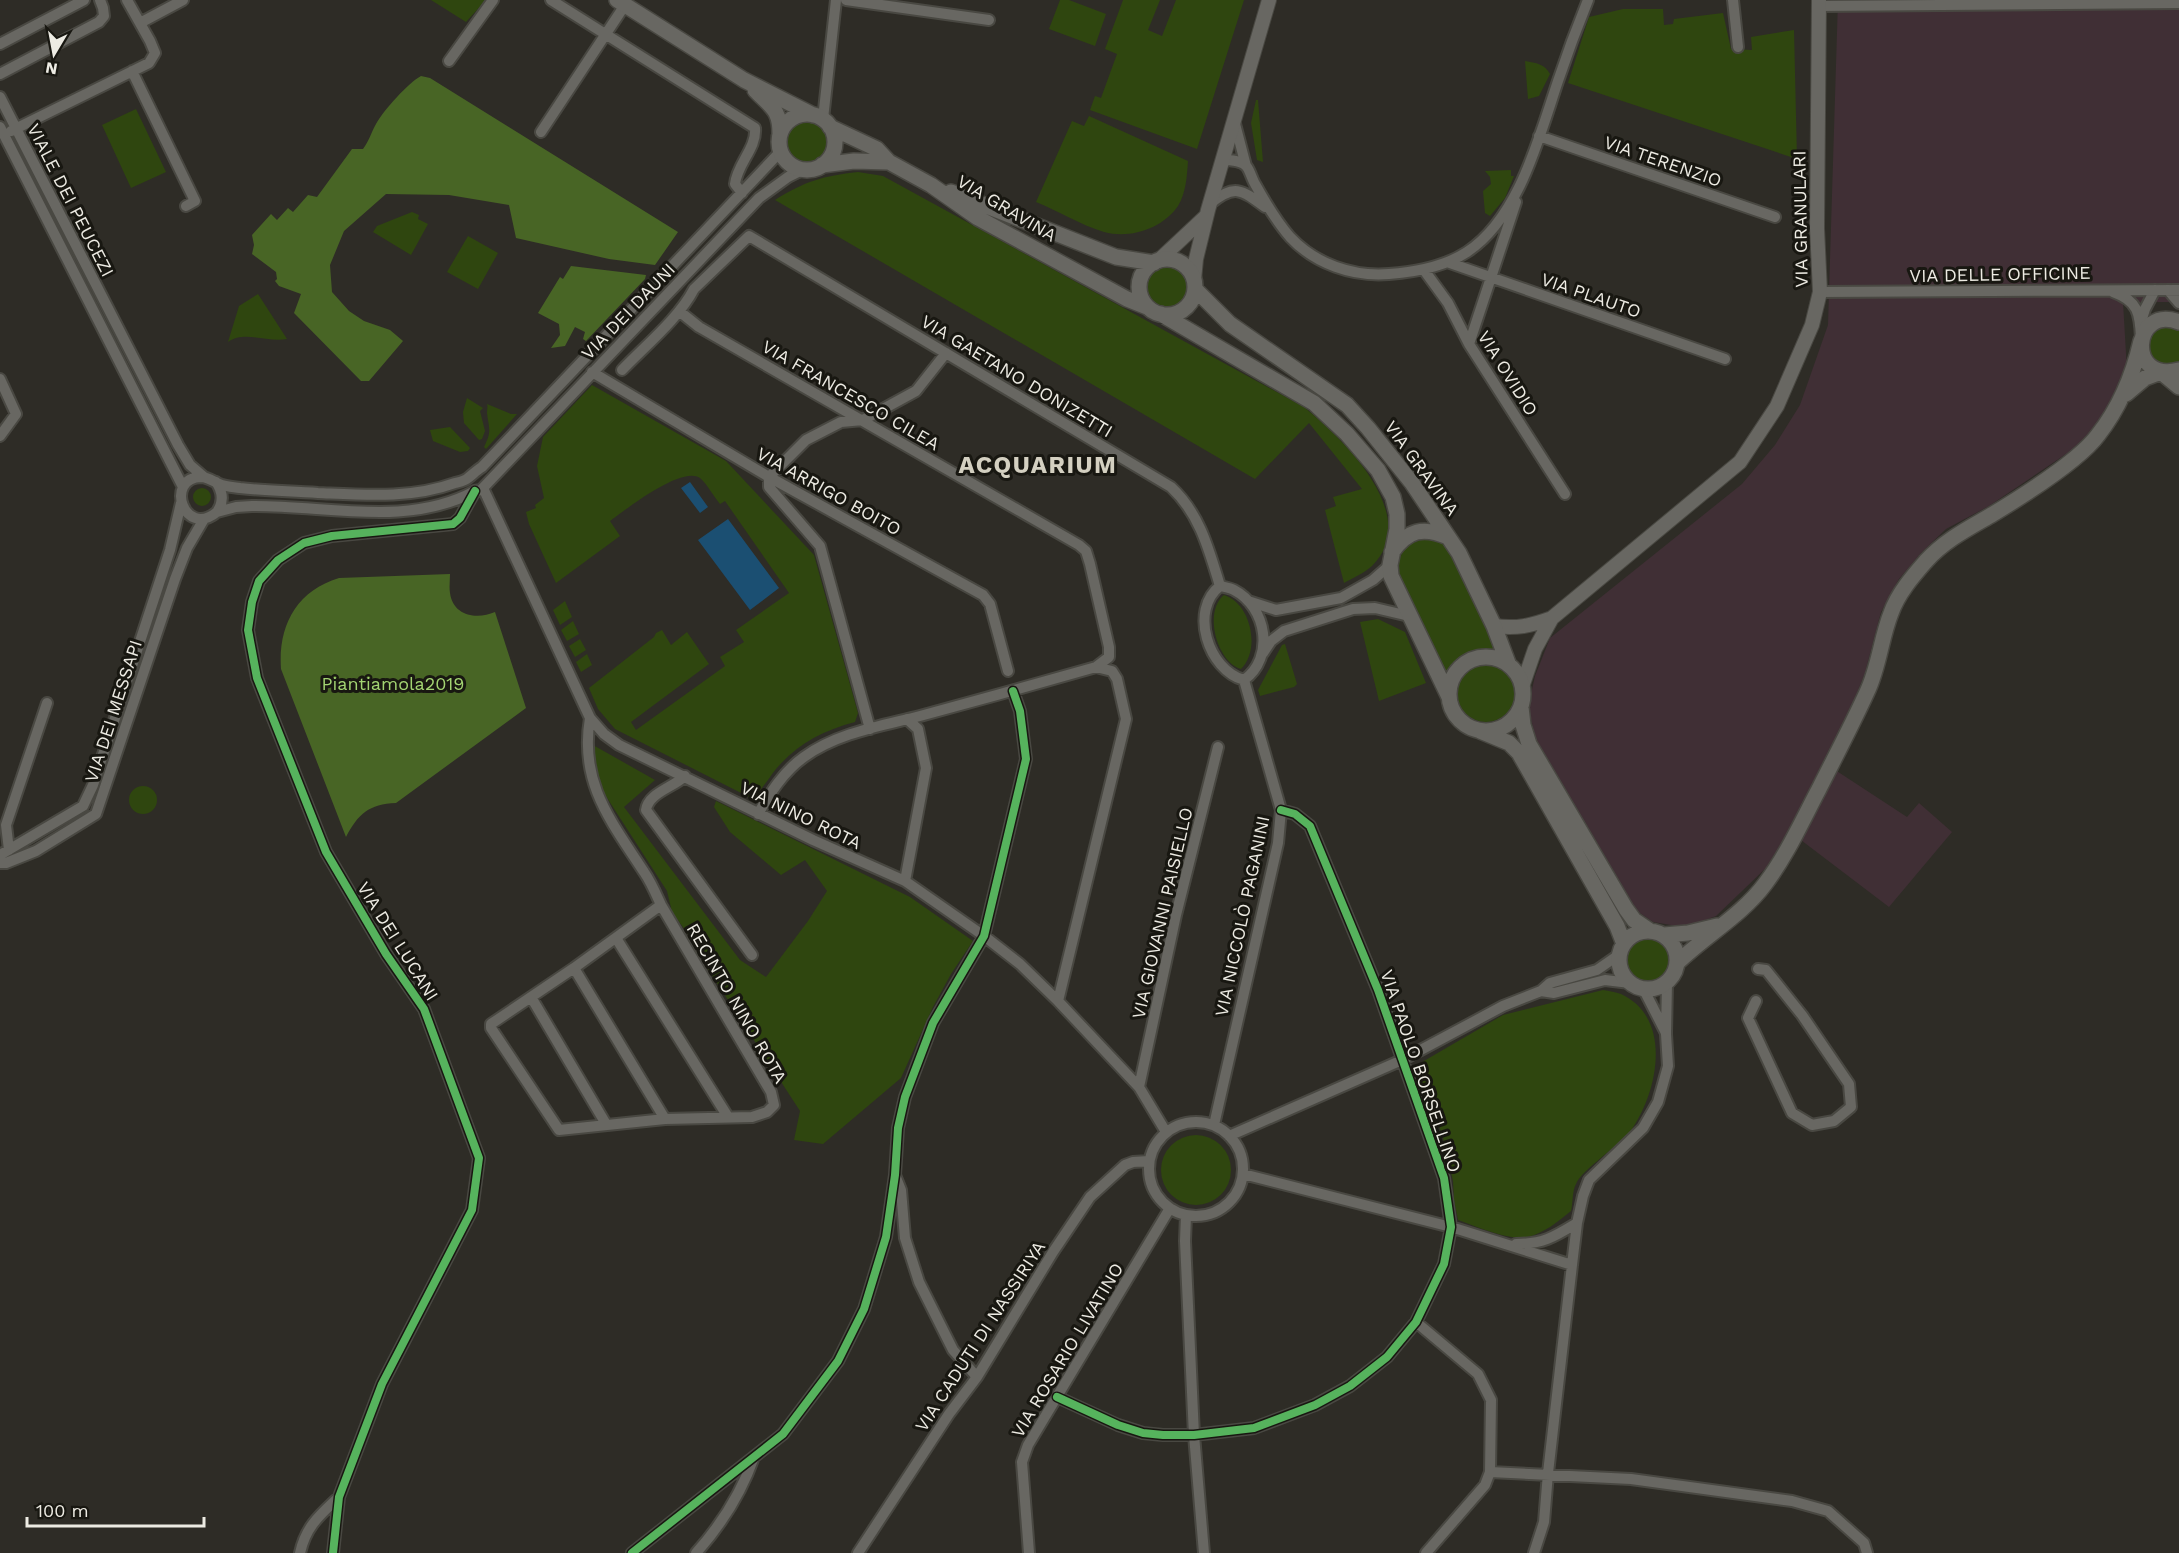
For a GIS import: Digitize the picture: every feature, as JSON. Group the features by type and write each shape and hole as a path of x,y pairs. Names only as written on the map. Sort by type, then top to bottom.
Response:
{"main road":[{"path":"621,3 744,80 877,149 889,162 931,184"},
{"path":"744,80 780,118 780,134"},
{"path":"796,116 822,120 834,135 833,152 829,160 816,169 802,170 785,160 778,143 783,126 796,116"},
{"path":"822,165 854,161 889,162"},
{"name":"VIA GRAVINA","path":"931,184 1116,257 1156,262"},
{"name":"VIA GRAVINA","path":"931,184 978,218 1127,299 1147,307"},
{"path":"1172,260 1181,264 1189,271 1194,284 1192,300 1178,313 1161,314 1147,307 1139,292 1139,284 1146,268 1156,262 1172,260"},
{"name":"VIA GRAVINA","path":"1194,284 1230,324 1347,405 1368,428 1412,483 1459,553 1494,626 1508,663"},
{"name":"VIA GRAVINA","path":"1161,314 1314,403 1347,434 1378,470 1393,497 1397,514 1390,576 1449,697"},
{"path":"1480,731 1505,726 1515,718 1524,696 1523,684 1514,669 1497,658 1485,656 1468,662 1454,674 1450,685 1451,707 1462,723 1480,731 1509,743 1519,753 1617,926 1622,949 1621,970 1637,985 1660,986 1667,982 1672,977 1677,963 1741,910 1765,885 1796,834 1869,689 1891,612 1906,584 1952,537 1994,513 2077,456 2097,437 2122,398 2135,368 2141,341 2149,326 2164,319 2179,322"},
{"path":"2141,341 2141,349 2148,363 2179,387"},
{"path":"2122,398 2145,378 2161,372 2179,370"},
{"name":"VIA GRAVINA","path":"1391,558 1401,540 1412,532 1438,532 1448,537"},
{"path":"1521,707 1523,725 1529,744 1626,909 1634,920 1657,933 1674,947 1677,963"},
{"path":"1622,949 1635,933 1688,933 1719,926"}],"street":[{"path":"0,44 84,0"},
{"path":"0,74 99,22 104,16 104,8 100,0"},
{"path":"2,131 16,129 149,63 154,53 127,0"},
{"path":"140,23 183,0"},
{"path":"449,61 493,0"},
{"path":"551,0 755,128 756,135 753,143 736,174 735,184 742,193"},
{"path":"822,120 836,0"},
{"path":"846,0 989,20"},
{"path":"1194,284 1196,259 1208,210 1269,0"},
{"path":"1469,344 1521,185 1588,0"},
{"path":"1733,0 1738,46"},
{"path":"541,132 605,35 621,3"},
{"path":"1819,3 2179,3"},
{"name":"VIA GRANULARI","path":"1552,618 1740,462 1777,406 1812,326 1820,292 1816,228 1819,3"},
{"path":"132,71 195,201 186,206"},
{"name":"VIALE DEI PEUCEZI","path":"0,97 178,445 190,465 204,477"},
{"path":"1234,119 1246,166 1270,211 1291,237 1312,256 1337,268 1373,275 1424,270 1447,262 1468,251 1487,234 1503,215 1521,185"},
{"name":"VIALE DEI PEUCEZI","path":"2,131 183,487"},
{"name":"VIA TERENZIO","path":"1539,136 1775,217"},
{"name":"VIA DEI DAUNI","path":"216,482 223,486 379,496 436,490 470,476 482,467 593,351 780,152"},
{"path":"1222,160 1235,160 1246,166"},
{"name":"VIA DEI DAUNI","path":"217,512 236,507 272,506 369,513 438,507 481,487 759,198 802,170"},
{"path":"1239,191 1248,186 1251,177"},
{"path":"1156,262 1224,192 1239,191 1250,195 1270,211"},
{"name":"VIA GAETANO DONIZETTI","path":"679,311 694,289 749,236 1171,488 1185,500 1201,527 1220,586"},
{"path":"67,258 79,250"},
{"name":"VIA PLAUTO","path":"1447,262 1725,359"},
{"name":"VIA OVIDIO","path":"1424,270 1448,303 1469,344 1566,494"},
{"path":"2104,289 2132,302 2138,310 2141,341"},
{"path":"2140,323 2155,290"},
{"path":"2174,290 2179,303"},
{"name":"VIA DELLE OFFICINE","path":"1820,292 2174,290"},
{"path":"622,370 679,311"},
{"name":"VIA FRANCESCO CILEA","path":"679,311 699,327 1086,551 1110,652 1109,657 1096,667"},
{"path":"100,323 113,317"},
{"path":"593,351 604,360"},
{"path":"870,729 820,546 769,487 769,477 806,440 840,422 863,420 915,391 946,353"},
{"name":"VIA ARRIGO BOITO","path":"592,372 769,477 983,595 990,604 1008,671"},
{"path":"0,379 16,414 0,436"},
{"path":"460,518 485,478 481,473 470,476"},
{"name":"VIA NINO ROTA","path":"470,476 468,484 481,487 590,718 604,734 619,745 758,814 905,881 984,936 1020,964 1058,1001 1139,1087 1166,1132"},
{"path":"204,477 216,482 222,492 217,512 204,519 192,516 183,508 181,503 183,487 192,479 204,477"},
{"path":"272,506 273,490"},
{"path":"450,502 456,504 460,509 460,518"},
{"name":"VIA DEI MESSAPI","path":"4,852 83,806 93,785 171,550 181,503"},
{"name":"VIA DEI LUCANI","path":"333,1553 339,1497 382,1384 472,1210 480,1158 424,1009 386,954 326,852 257,678 248,630 252,602 259,581 278,560 304,543 332,536 453,524 460,518"},
{"name":"VIA DEI MESSAPI","path":"0,863 6,863 36,851 96,814 175,579 187,549 204,519"},
{"path":"1248,601 1276,610 1341,598 1373,580 1391,558"},
{"path":"162,576 175,579"},
{"path":"1261,656 1263,634 1257,613 1248,601 1234,590 1220,586 1208,600 1205,612 1206,637 1212,651 1227,672 1244,680 1252,674 1271,641 1284,631 1353,609 1375,608 1409,616"},
{"path":"1494,626 1514,628 1530,626 1552,618"},
{"path":"1523,684 1535,649 1552,618"},
{"path":"758,814 772,791 803,757 827,743 1096,667 1112,671 1117,679 1126,719 1058,1001"},
{"name":"VIA NICCOLÒ PAGANINI","path":"1214,1125 1278,843 1281,810 1244,680"},
{"path":"632,1553 783,1434 838,1361 864,1309 886,1237 895,1175 898,1128 914,1069 933,1023 984,936 1026,759 1020,711 1013,691"},
{"path":"4,852 6,825 47,703"},
{"path":"119,706 131,709"},
{"name":"RECINTO NINO ROTA","path":"590,718 587,735 593,786 604,811 645,874 771,1092 774,1105 767,1112 752,1117 665,1119 559,1130 491,1028 491,1024 574,969 661,905"},
{"path":"905,881 926,768 918,729 907,719"},
{"name":"VIA GIOVANNI PAISIELLO","path":"1139,1087 1176,915 1218,747"},
{"path":"103,755 116,758"},
{"path":"685,776 654,797 647,804 646,810 752,955"},
{"name":"VIA PAOLO BORSELLINO","path":"1057,1397 1118,1425 1143,1433 1163,1436 1194,1435 1254,1428 1315,1405 1350,1386 1387,1358 1416,1322 1444,1264 1451,1227 1444,1178 1378,990 1310,826 1295,814 1281,810"},
{"path":"616,938 728,1117"},
{"path":"1229,1136 1402,1060 1503,1006 1541,991 1550,983 1597,970 1622,949"},
{"path":"574,969 665,1119"},
{"path":"1756,1000 1748,1018 1792,1113 1812,1125 1834,1121 1851,1107 1849,1084 1777,983 1766,970 1758,969"},
{"path":"1541,991 1554,993 1605,980 1637,985 1666,1034"},
{"path":"1534,1553 1544,1522 1577,1223 1583,1196 1589,1180 1643,1128 1658,1102 1668,1066 1667,982"},
{"path":"531,997 606,1124"},
{"path":"1653,1010 1668,1015"},
{"path":"1197,1122 1214,1125 1229,1136 1238,1147 1243,1174 1240,1186 1224,1207 1199,1216 1186,1215 1170,1208 1155,1193 1149,1172 1152,1150 1166,1132 1181,1124 1197,1122"},
{"name":"VIA CADUTI DI NASSIRIYA","path":"858,1553 949,1414 977,1377 1053,1252 1090,1197 1125,1165 1133,1161 1149,1161"},
{"path":"1243,1174 1451,1227 1572,1265"},
{"path":"895,1175 901,1190 905,1238 919,1282 953,1350 977,1377"},
{"name":"VIA ROSARIO LIVATINO","path":"1029,1553 1022,1462 1028,1445 1170,1208"},
{"path":"1186,1215 1185,1241 1194,1435 1204,1553"},
{"path":"1505,1244 1535,1244 1577,1223"},
{"path":"1416,1322 1478,1374 1491,1400 1490,1472 1485,1485 1426,1553"},
{"path":"696,1553 730,1510 747,1478 754,1457"},
{"path":"1490,1472 1548,1473 1631,1479 1792,1501 1828,1511 1864,1543 1867,1553"},
{"path":"300,1553 314,1520 339,1497"}],"shaded area":[{"path":"1838,0 2179,0 2179,302 2123,302 2127,371 2097,425 2072,450 1989,506 1946,529 1899,579 1881,612 1865,673 1850,711 1823,762 1907,817 1919,803 1952,832 1889,907 1789,831 1766,868 1716,916 1692,925 1677,926 1653,922 1637,911 1536,739 1528,707 1535,676 1550,638 1742,484 1775,445 1800,405 1828,325"}],"green space":[{"path":"431,0 486,0 466,22"},
{"path":"1060,0 1069,0 1106,14 1095,46 1049,29"},
{"path":"1123,0 1160,0 1148,30 1162,36 1176,0 1244,0 1197,149 1090,110 1095,96 1101,98 1117,54 1105,49"},
{"path":"1623,9 1663,9 1664,25 1673,24 1674,19 1723,13 1731,49 1752,50 1751,37 1794,30 1797,159 1568,83 1589,17"},
{"path":"1525,61 1543,66 1550,74 1539,96 1528,99"},
{"path":"421,76 430,78 678,232 655,265 609,259 516,238 509,205 449,195 386,194 344,231 330,265 332,292 349,311 364,321 390,330 403,341 369,381 361,381 294,313 301,294 279,286 275,281 276,272 252,254 254,245 252,235 271,214 277,220 288,208 293,212 308,195 317,197 352,149 363,149 384,112 403,90"},
{"path":"1256,100 1258,100 1263,162 1257,160 1251,123"},
{"path":"136,109 166,172 131,188 102,125"},
{"path":"1089,116 1188,161 1186,184 1181,201 1163,221 1135,233 1114,234 1087,226 1036,202 1072,121 1084,126"},
{"path":"807,120 816,121 823,126 828,133 828,151 823,158 816,163 807,164 798,163 791,158 786,151 785,142 786,133 791,126 798,121"},
{"path":"1511,170 1511,176 1514,176 1505,198 1490,216 1485,213 1483,191 1491,184 1490,177 1485,171"},
{"path":"858,172 883,176 1304,407 1356,457 1383,501 1388,524 1385,546 1372,566 1344,583 1325,510 1336,506 1333,497 1362,489 1309,423 1255,479 775,200 815,180"},
{"path":"412,212 419,215 418,219 428,224 411,255 373,232 377,226"},
{"path":"468,236 498,253 478,289 447,272"},
{"path":"571,266 646,275 645,279 586,341 583,339 585,332 575,327 565,346 551,348 560,335 559,324 538,313 560,277 563,279"},
{"path":"1167,267 1181,273 1187,287 1181,301 1167,307 1153,301 1147,287 1153,273"},
{"path":"258,294 287,339 242,337 228,342 239,306"},
{"path":"2159,326 2179,328 2179,364 2169,366 2161,364 2147,352 2152,331"},
{"path":"592,385 726,461 814,555 858,713 855,722 822,734 793,752 751,798 615,729 598,709 589,688 654,637 656,633 662,630 671,645 687,632 709,664 631,722 636,730 725,666 720,657 744,642 736,630 789,593 725,501 720,504 700,478 692,476 668,483 640,499 610,521 620,536 556,583 529,524 526,512 536,508 535,505 544,498 537,466 543,437"},
{"path":"467,398 483,408 480,411 485,431 482,439 479,440 464,423 463,412"},
{"path":"487,404 511,414 517,414 486,449 484,447 489,430"},
{"path":"450,427 470,448 468,451 460,452 433,441 430,430"},
{"path":"198,488 206,488 211,493 209,504 198,506 193,501 193,493"},
{"path":"1427,538 1442,542 1452,554 1497,652 1467,656 1456,665 1446,679 1396,574 1397,564 1406,545"},
{"name":"Piantiamola2019","path":"450,574 450,591 456,607 474,616 495,612 526,708 396,803 371,808 365,812 355,822 346,837 281,669 283,638 287,625 301,601 324,584 339,578"},
{"path":"1224,595 1241,607 1250,628 1251,651 1241,669 1225,657 1216,636 1214,613"},
{"path":"565,601 572,617 560,625 553,610"},
{"path":"1378,619 1405,632 1426,683 1379,701 1360,622"},
{"path":"573,621 579,634 567,641 561,630"},
{"path":"580,639 586,650 575,657 569,646"},
{"path":"1285,644 1297,684 1294,687 1260,696 1258,690 1282,645"},
{"path":"587,654 592,665 581,672 576,662"},
{"path":"1486,664 1497,666 1510,677 1515,693 1513,704 1502,717 1486,722 1475,720 1462,709 1457,693 1459,682 1470,669"},
{"path":"593,745 655,780 624,807 740,960 766,977 808,921 827,891 805,860 781,875 730,832 714,807 716,801 910,897 973,941 933,1007 901,1078 823,1144 794,1140 800,1111 704,963 706,959 672,912 667,891 600,787"},
{"path":"143,786 153,790 157,800 153,810 143,814 133,810 129,800 133,790"},
{"path":"1648,936 1664,943 1671,959 1664,975 1648,982 1632,975 1625,959 1632,943"},
{"path":"1603,990 1621,994 1637,1005 1648,1020 1654,1037 1656,1056 1654,1076 1649,1095 1632,1129 1580,1178 1574,1190 1571,1211 1545,1230 1527,1237 1511,1237 1458,1220 1453,1181 1442,1134 1417,1065 1503,1015"},
{"path":"1189,1135 1203,1135 1216,1141 1225,1150 1231,1163 1229,1183 1221,1195 1203,1205 1189,1205 1176,1199 1167,1190 1161,1177 1161,1163 1167,1150 1176,1141"}],"water":[{"path":"690,482 708,507 700,513 681,488"},
{"path":"728,519 779,588 750,610 698,540"}],"cycle path":[{"path":"333,1553 339,1497 382,1384 472,1210 479,1158 424,1009 386,954 326,852 257,678 248,630 252,602 259,581 278,560 304,543 332,536 453,524 460,518 475,491"},
{"path":"632,1553 783,1434 838,1361 864,1309 886,1237 895,1175 898,1128 905,1097 933,1023 984,936 1026,759 1020,711 1013,691"},
{"path":"1057,1397 1118,1425 1143,1433 1194,1435 1254,1428 1315,1405 1350,1386 1387,1357 1416,1322 1444,1264 1451,1227 1444,1178 1378,990 1310,826 1295,814 1281,810"}],"district":[{"name":"ACQUARIUM","path":"1038,465"}]}
